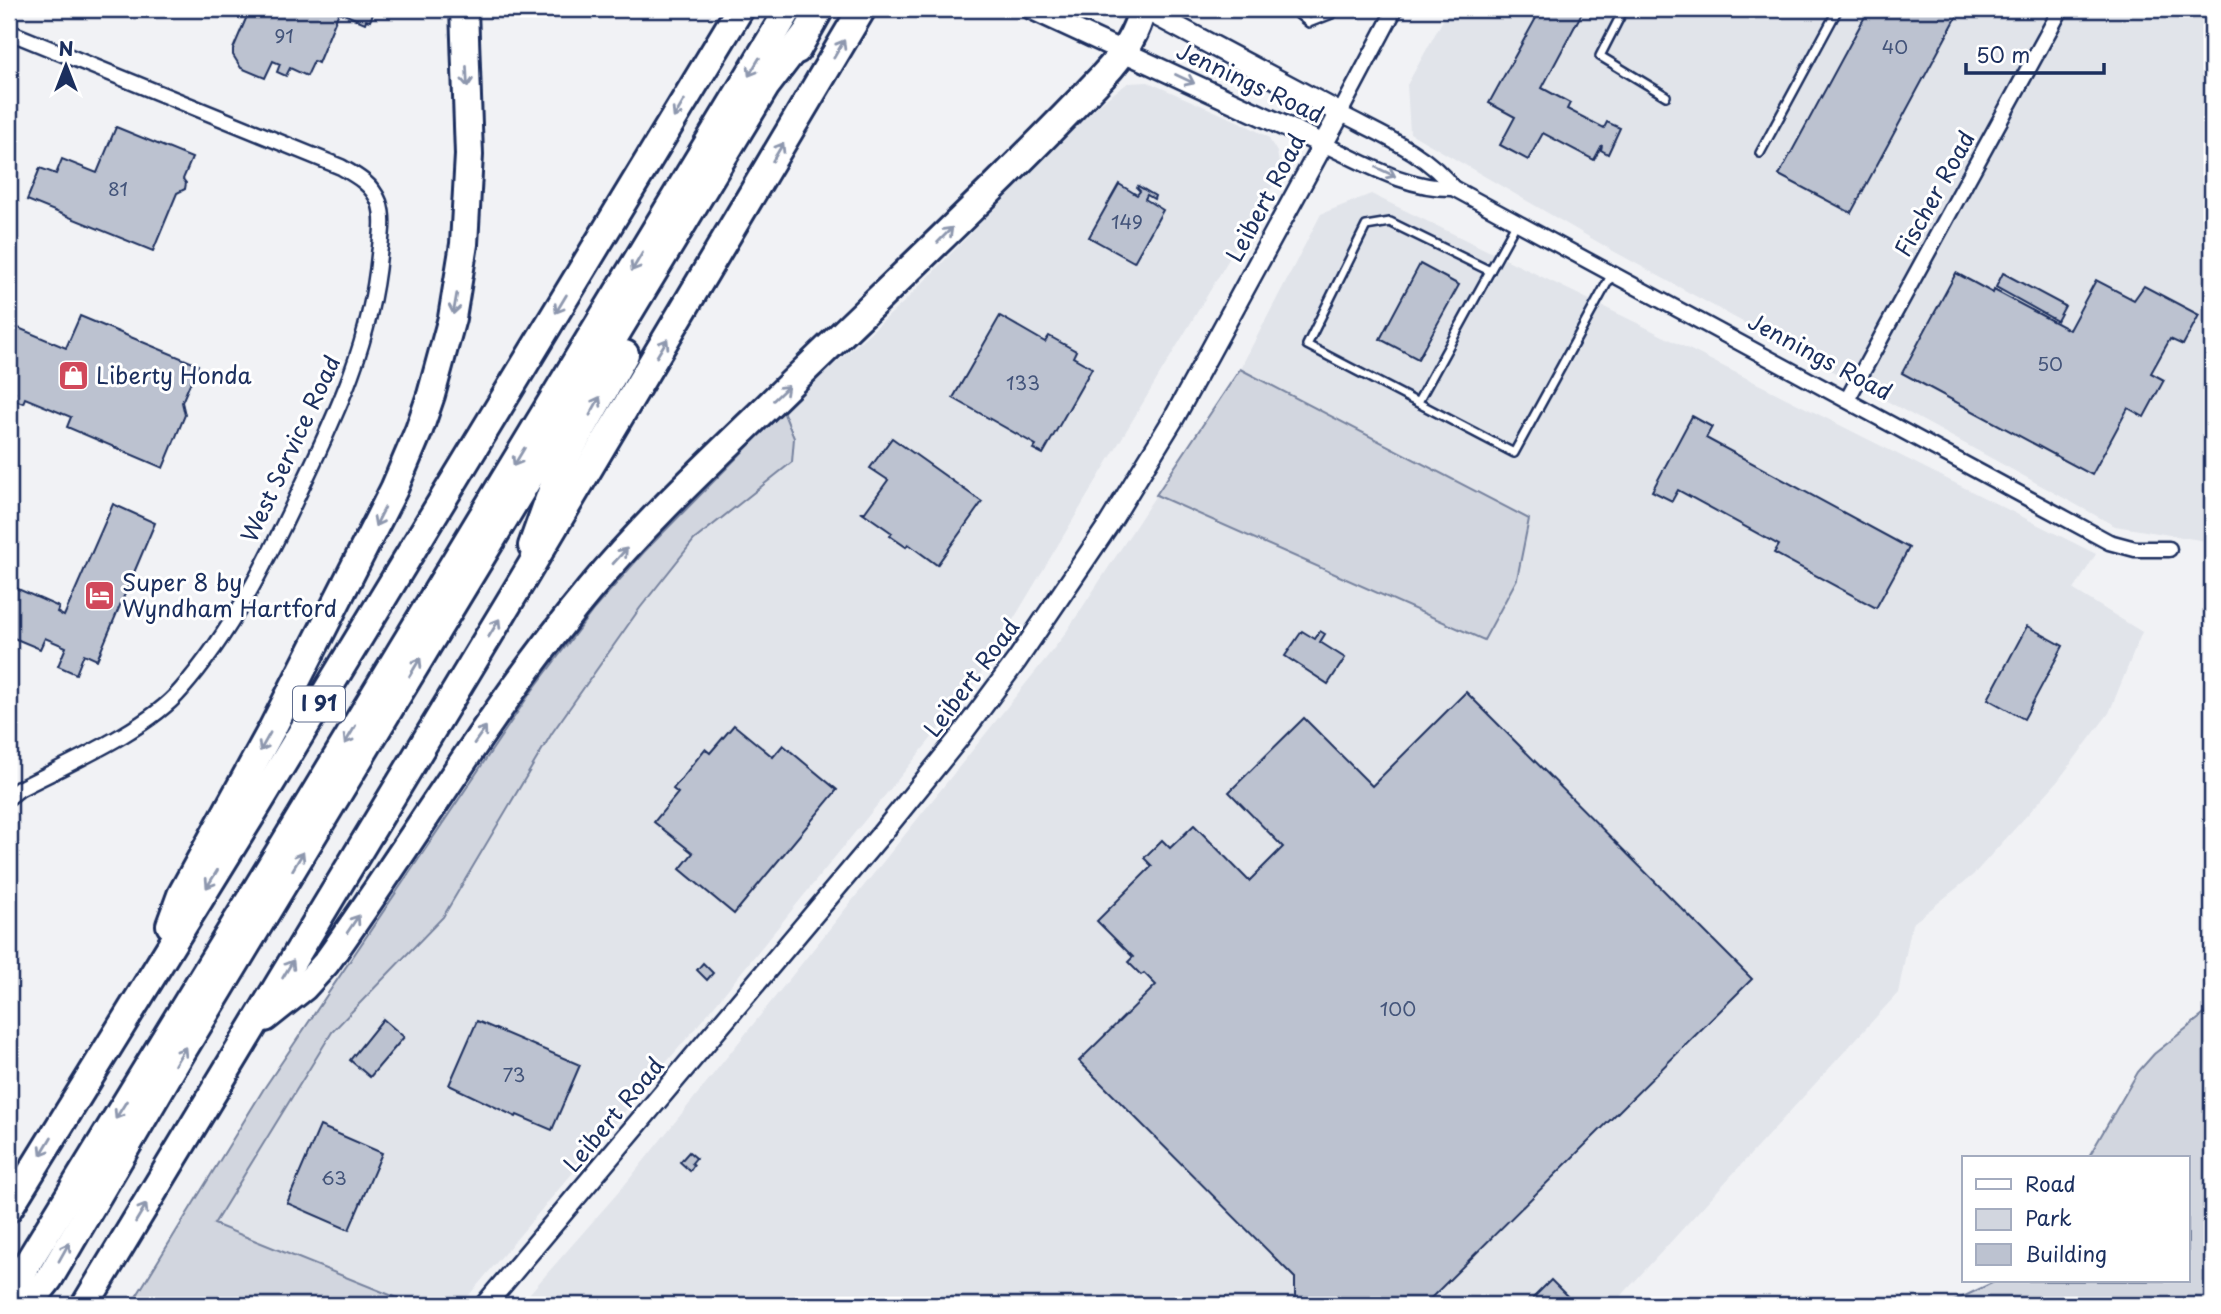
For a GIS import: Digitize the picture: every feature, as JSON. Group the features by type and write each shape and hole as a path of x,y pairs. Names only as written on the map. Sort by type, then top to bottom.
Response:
{"highway":[{"path":"159,963 181,895 272,729 394,489 431,395 452,318 464,244 469,155 464,9"},
{"name":"I 91","path":"9,1208 272,781 740,9"},
{"path":"16,1305 17,1285 27,1264 299,821 789,9"},
{"path":"522,581 541,515 560,468 820,9"},
{"path":"85,1305 522,581 862,9"},
{"path":"252,1028 304,987 326,963 510,692 606,571 732,440 938,242 1097,83 1123,51 1143,9"},
{"path":"23,1305 34,1298 49,1279 182,1052 766,86 806,35"}],"street":[{"name":"Jennings Road","path":"1031,9 1414,184 1453,188"},
{"name":"Jennings Road","path":"1143,9 1424,159 1439,171 1453,188 2109,542 2135,549 2169,549"},
{"name":"Leibert Road","path":"485,1305 883,832 1011,669 1145,467 1213,349 1395,9"},
{"name":"Fischer Road","path":"1847,400 2061,9"},
{"name":"West Service Road","path":"9,32 341,167 373,189 381,209 382,225 376,290 357,364 342,404 276,542 234,619 180,692 138,726 19,789 9,797"}],"lane":[{"path":"1292,9 1309,23 1338,9"},
{"path":"1624,9 1600,56 1666,96"},
{"path":"1760,153 1838,9"},
{"path":"1490,271 1390,222 1366,226 1307,345 1514,453 1613,272"},
{"path":"1418,402 1518,222"}],"shaded area":[{"path":"1449,9 2212,9 2212,542 2115,526 1615,252 1410,133 1407,85"},
{"path":"1148,82 1268,137 1277,152 1280,168 1275,182 973,687 710,1011 469,1295 457,1305 415,1305 214,1224 332,1032 443,917 552,733 640,608 694,540 792,462 794,438 783,411 904,302 1103,101 1128,83"},
{"path":"1371,194 1635,322 2096,554 2074,590 2142,632 2109,713 2057,782 1973,875 1912,924 1898,993 1613,1305 532,1305 523,1301 623,1187 1063,637 1158,492 1529,519 1240,369 1321,214"}],"green space":[{"path":"1240,369 1529,519 1517,579 1484,640 1156,495"},
{"path":"783,411 794,438 792,462 694,540 640,608 552,733 443,917 332,1032 214,1224 415,1305 131,1305 263,1090 529,695 594,609 644,552"},
{"path":"2212,1008 2212,1305 1946,1305 1994,1282 2190,1282 2190,1156 2089,1156 2138,1072 2154,1054"}],"building":[{"path":"250,9 375,9 370,21 366,20 365,23 339,12 318,63 314,61 307,76 290,68 286,76 277,72 280,64 273,61 265,78 241,68 233,55"},
{"path":"1541,9 1584,9 1542,88 1570,103 1567,109 1604,128 1607,122 1620,128 1608,154 1601,150 1602,145 1594,160 1543,133 1528,160 1500,145 1515,117 1489,103"},
{"path":"1869,9 1961,9 1851,213 1779,175"},
{"path":"116,127 192,158 183,179 186,183 185,189 177,193 153,251 27,200 40,168 56,174 62,159 97,173"},
{"path":"1119,184 1137,195 1140,191 1138,186 1155,196 1154,199 1147,195 1145,199 1163,210 1134,262 1089,237"},
{"path":"1420,264 1459,285 1418,359 1380,339"},
{"path":"1956,273 2069,330 2096,280 2134,300 2144,286 2199,315 2183,345 2170,339 2151,373 2164,380 2144,417 2128,408 2092,475 1902,373"},
{"path":"2003,273 2065,306 2057,321 1996,287"},
{"path":"80,316 198,365 182,402 185,415 163,468 67,427 71,417 25,398 23,403 12,399 15,393 13,392 9,397 9,324 66,348"},
{"path":"1000,316 1045,342 1049,336 1076,351 1073,357 1092,368 1043,454 1033,449 1036,445 953,398"},
{"path":"1692,416 1712,427 1706,438 1909,548 1876,608 1774,553 1779,545 1678,490 1672,501 1652,491"},
{"path":"892,438 982,502 937,565 908,544 906,547 890,536 892,533 862,512 865,512 888,480 870,468"},
{"name":"Super 8 by Wyndham Hartford","path":"113,504 155,523 97,660 84,654 76,674 58,666 66,647 45,638 40,649 9,636 9,585 59,607 57,612 64,616"},
{"path":"2027,626 2063,646 2024,719 1988,699"},
{"path":"1302,631 1315,639 1320,631 1325,634 1320,642 1345,658 1328,684 1285,656"},
{"path":"1466,692 1752,979 1424,1305 1289,1305 1295,1299 1295,1278 1079,1061 1156,985 1128,962 1133,957 1097,921 1152,866 1144,858 1162,840 1170,848 1194,825 1249,881 1283,847 1229,792 1304,718 1372,786"},
{"path":"734,725 773,757 783,745 837,790 734,914 680,869 693,853 654,822 678,793 673,789 705,749 710,753"},
{"path":"703,963 713,973 707,980 697,970"},
{"path":"383,1019 404,1037 370,1077 350,1060"},
{"path":"477,1021 580,1065 552,1130 517,1115 516,1117 449,1085"},
{"path":"320,1126 382,1153 349,1230 287,1203"},
{"path":"689,1152 696,1158 690,1171 680,1162"},
{"path":"1551,1280 1567,1296 1557,1305 1540,1305 1533,1298"}],"place":[{"name":"Liberty Honda","path":"73,376"},
{"name":"Super 8 by Wyndham Hartford","path":"99,596"}]}
